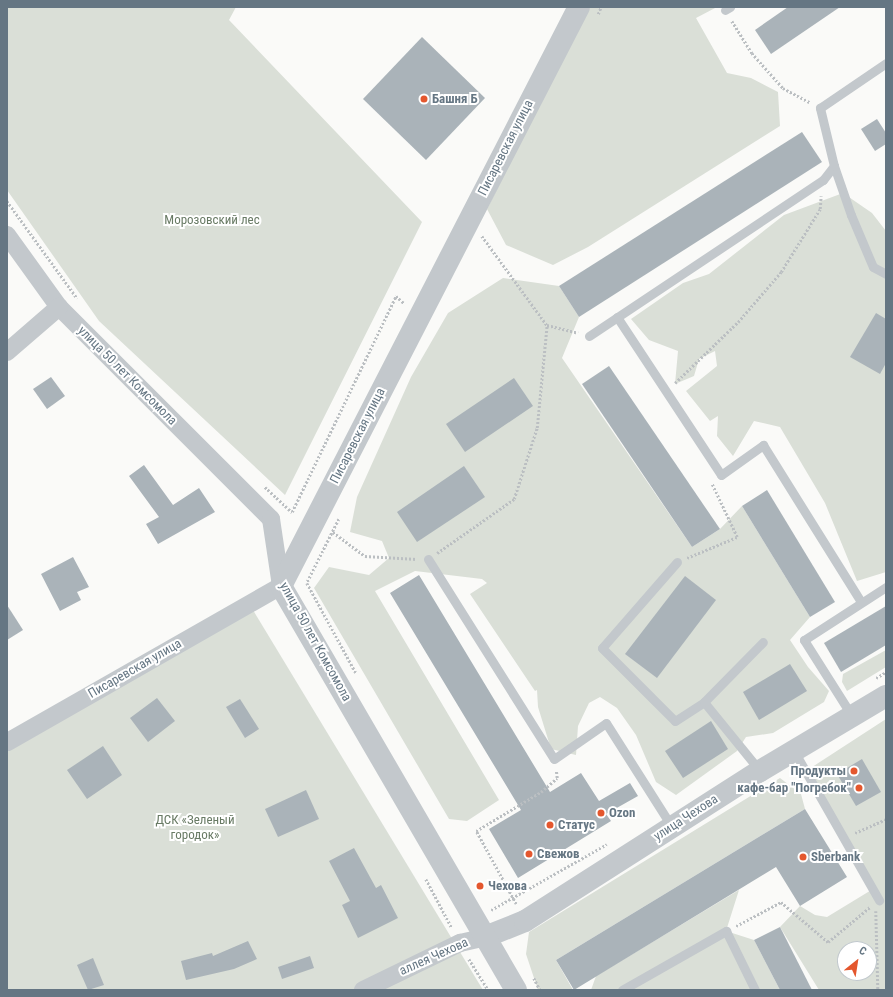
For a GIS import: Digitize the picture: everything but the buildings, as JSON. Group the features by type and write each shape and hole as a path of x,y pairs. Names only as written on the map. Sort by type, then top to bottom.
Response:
{"street":[{"name":"Писаревская улица","path":"7,742 280,586 587,12"},
{"name":"улица 50 лет Комсомола","path":"7,235 59,308 271,519 280,586 516,990"},
{"path":"7,352 59,308"},
{"name":"улица Чехова","path":"485,937 525,921 760,771 852,716 880,688"},
{"name":"аллея Чехова","path":"363,990 460,943 485,937"}],"lane":[{"path":"886,62 820,108 834,166 851,216 874,267 886,274"},
{"path":"589,336 823,180 834,166"},
{"path":"617,317 721,475 763,445 861,602"},
{"path":"428,559 554,759 606,723 672,827"},
{"path":"677,562 602,648 675,721 704,702 763,642"},
{"path":"852,716 804,640 886,587"},
{"path":"704,702 760,771"},
{"path":"794,751 879,900"},
{"path":"622,990 726,931 755,990"}],"path":[{"path":"587,12 601,7"},
{"path":"728,8 752,53 783,88 820,108"},
{"path":"666,392 738,322 780,272 820,209 823,180"},
{"path":"7,201 81,305"},
{"path":"479,243 486,229"},
{"path":"482,236 547,325 589,336"},
{"path":"264,485 292,512 396,296"},
{"path":"333,532 365,556 428,559 514,499 537,428 547,325"},
{"path":"677,562 737,537 712,483 721,475"},
{"path":"340,518 307,583 360,680"},
{"path":"880,688 886,672"},
{"path":"525,921 476,831 541,792 557,778 554,759"},
{"path":"844,838 886,820"},
{"path":"486,912 609,843"},
{"path":"426,879 460,943 488,990"},
{"path":"726,931 781,902 828,942 875,903 878,990"}],"green space":[{"name":"Морозовский лес","path":"7,7 236,7 229,20 422,222 285,495 99,321 7,190"},
{"path":"588,7 717,7 696,18 727,73 751,78 778,92 780,126 588,247 553,265 506,245 487,209"},
{"path":"843,193 872,213 886,231 886,572 857,581 825,503 780,427 754,421 733,456 717,436 718,416 710,421 686,391 717,366 715,351 699,359 694,376 675,384 678,351 649,340 631,319 683,283 709,274 784,215"},
{"path":"503,278 559,286 579,317 562,358 692,547 720,529 742,506 810,617 790,640 808,667 829,691 824,702 773,733 746,737 737,751 676,795 656,782 636,735 617,708 600,697 589,703 578,726 576,755 551,749 538,707 537,690 535,691 470,594 487,583 482,579 415,571 375,591 499,800 467,821 449,819 314,588 329,567 369,575 389,558 382,541 350,532 357,497 411,377 448,313"},
{"name":"ДСК «Зеленый городок»","path":"253,610 483,990 7,990 7,749"},
{"path":"886,650 886,667 847,691 842,682 843,674"},
{"path":"886,719 886,990 819,990 780,927 800,906 815,915 827,917 873,889 806,771"},
{"path":"780,778 801,794 805,809 556,960 573,990 538,990 526,954 529,932"},
{"path":"739,890 726,931 754,940 780,990 591,990 596,976"}],"place":[{"name":"Башня Б","path":"424,99"},
{"name":"Продукты","path":"854,771"},
{"name":"кафе-бар \"Погребок\"","path":"859,788"},
{"name":"Ozon","path":"601,813"},
{"name":"Статус","path":"550,825"},
{"name":"Свежов","path":"529,854"},
{"name":"Sberbank","path":"803,857"},
{"name":"Чехова","path":"480,886"}]}
